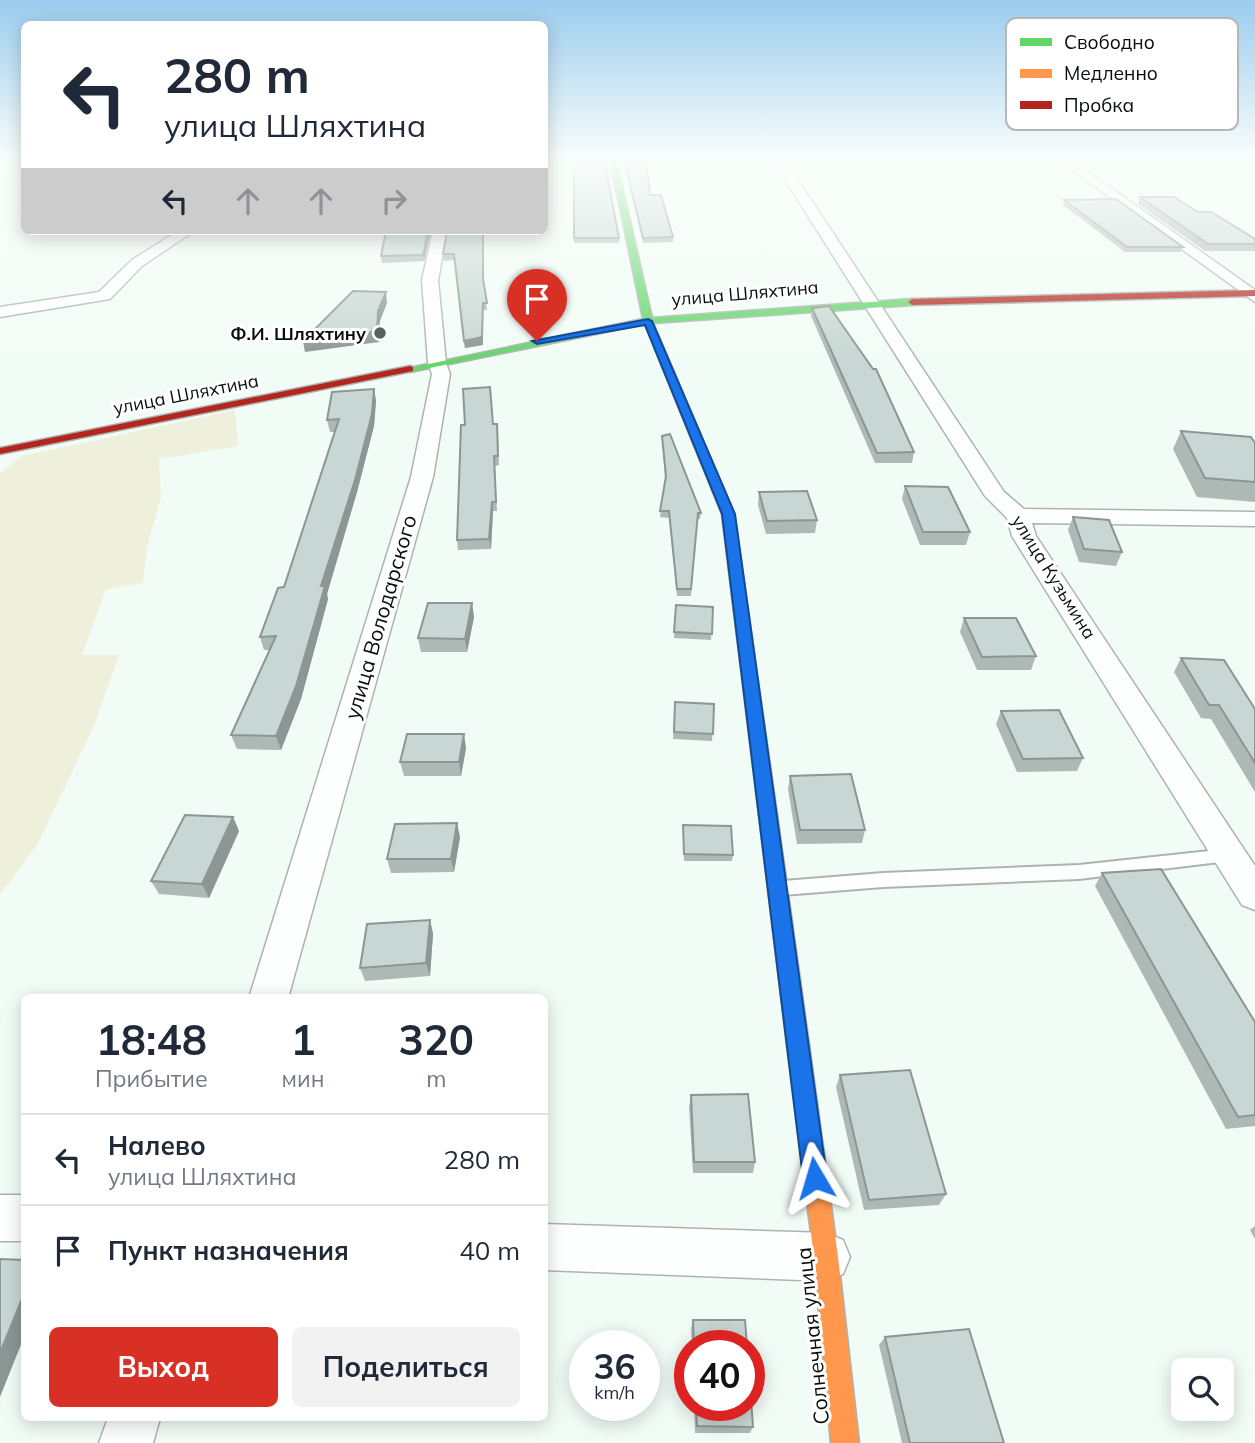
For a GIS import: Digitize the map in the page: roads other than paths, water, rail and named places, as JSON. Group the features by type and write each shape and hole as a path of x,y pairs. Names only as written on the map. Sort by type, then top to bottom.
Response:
{"street":[{"name":"Солнечная улица","path":"628,226 648,321 728,514 826,1257 845,1443"},
{"name":"улица Кузьмина","path":"821,226 871,303 881,313 996,496 1018,516 1024,536 1128,693 1255,895"},
{"path":"1160,226 1253,295"},
{"path":"0,313 104,296 137,263 181,235"},
{"name":"улица Володарского","path":"269,994 422,477 441,374 437,363 430,280 439,235"},
{"name":"улица Шляхтина","path":"0,451 648,321 871,303 1253,295"},
{"path":"1018,516 1255,519"},
{"path":"0,1218 21,1218"},
{"path":"548,1247 826,1257"},
{"path":"125,1443 133,1421"}],"lane":[{"path":"778,889 883,880 1079,872 1228,855"}],"place":[{"name":"Ф.И. Шляхтину","path":"380,333"}]}
